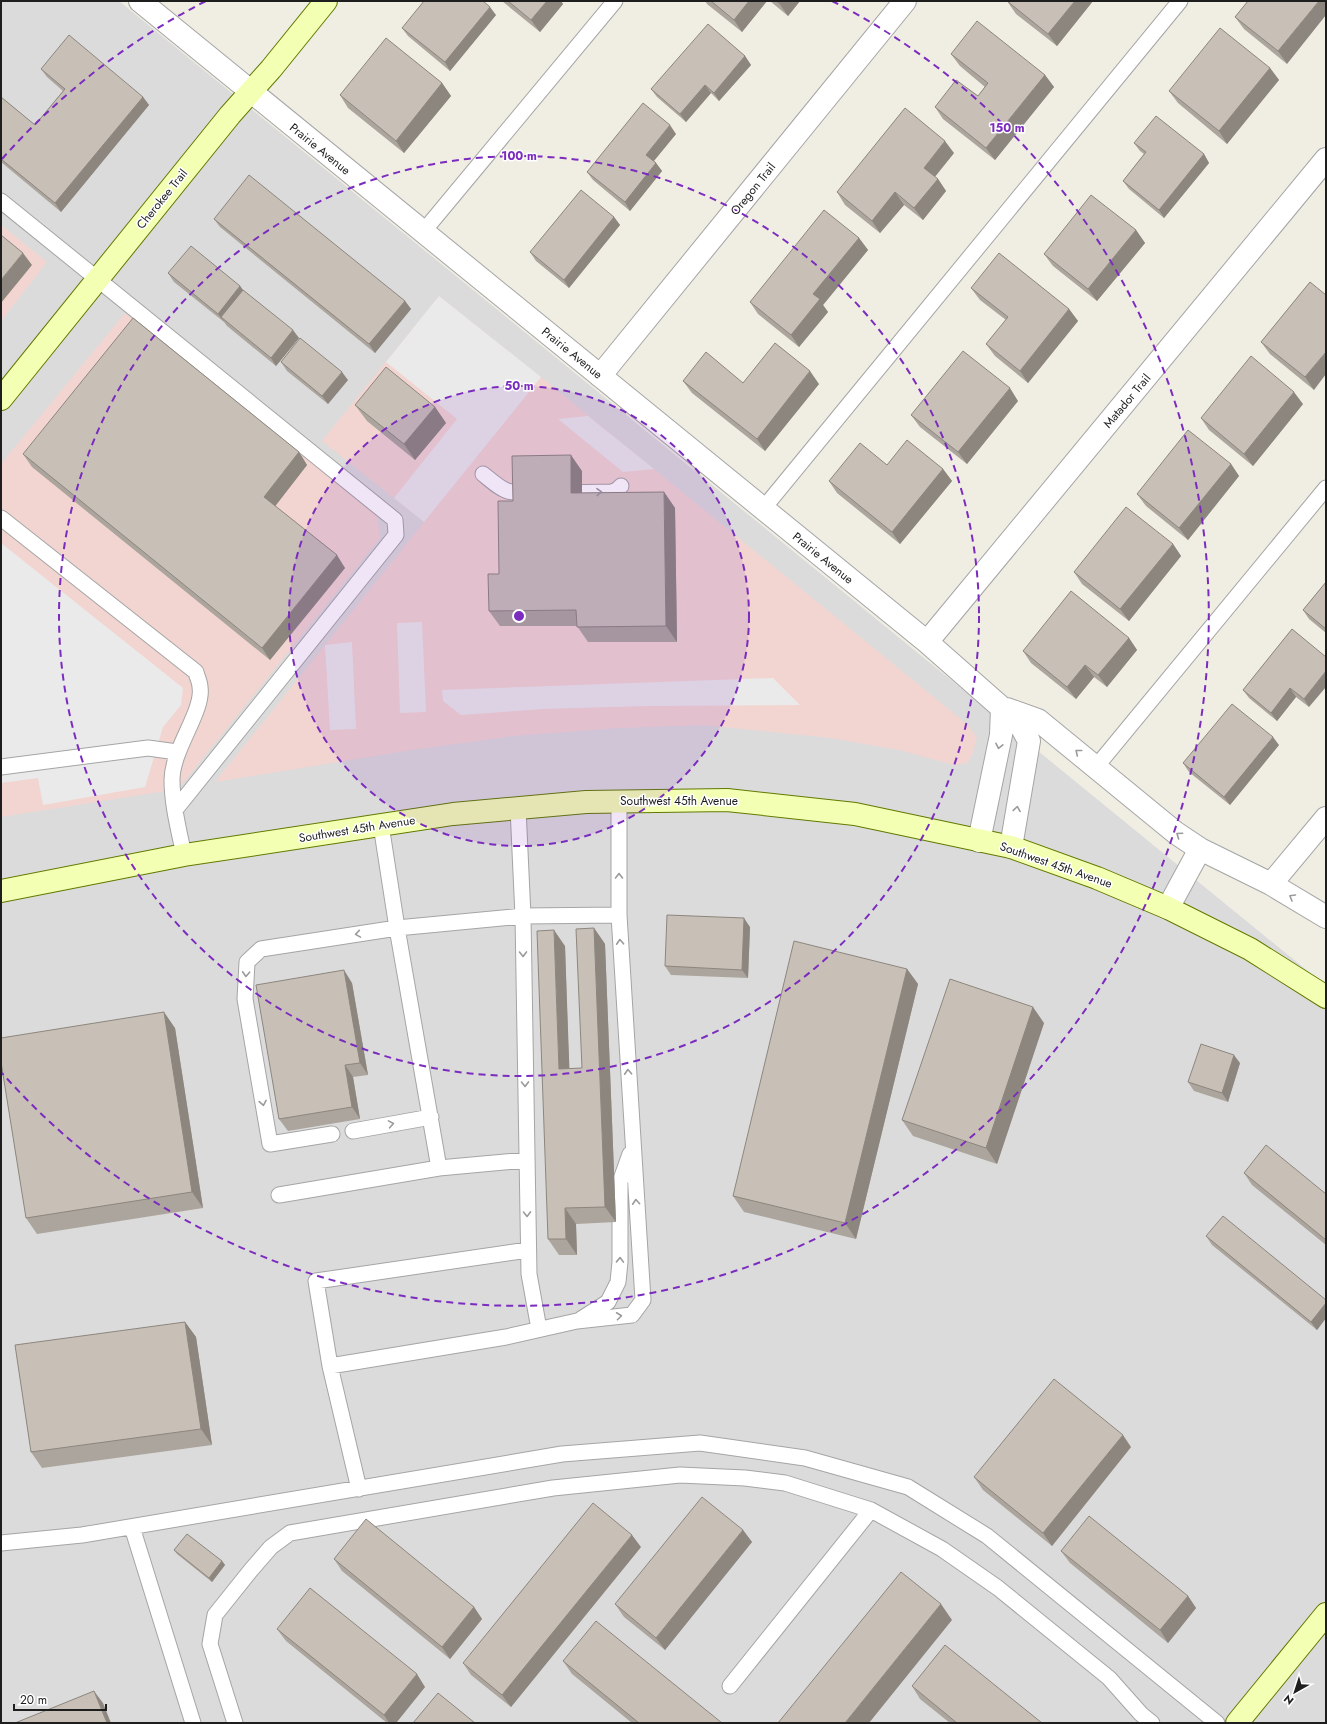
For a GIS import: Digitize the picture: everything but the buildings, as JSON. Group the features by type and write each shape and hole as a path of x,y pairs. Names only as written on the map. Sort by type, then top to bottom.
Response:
{"main road":[{"name":"Cherokee Trail","path":"1,399 250,91 271,69 326,1"},
{"name":"Southwest 45th Avenue","path":"1,891 184,855 453,814 586,802 726,800 855,814 1011,847 1097,878 1168,908 1250,949 1326,996"},
{"path":"1237,1723 1326,1614"}],"street":[{"name":"Prairie Avenue","path":"140,1 927,642 1002,708 1022,728 1029,741 1011,847"},
{"name":"Oregon Trail","path":"600,376 905,1"},
{"name":"Matador Trail","path":"927,642 1326,159"},
{"path":"978,841 1001,735 1002,708 1038,720 1176,833 1200,849 1271,884 1326,917"},
{"path":"1271,884 1326,818"},
{"path":"1168,908 1200,849"}],"lane":[{"path":"423,232 615,1"},
{"path":"763,509 1180,1"},
{"path":"1,201 396,520 396,536 175,810"},
{"path":"483,474 503,491 512,493 612,492 621,486"},
{"path":"1096,767 1326,488"},
{"path":"4,525 196,672 201,688 198,706 177,752 172,779 175,810 184,855"},
{"path":"1,767 148,748 177,752"},
{"path":"330,1366 506,1337 577,1321 632,1315 643,1300 632,1149 619,915 619,801"},
{"path":"518,808 523,916 528,1250 529,1274 539,1329"},
{"path":"381,825 397,928 439,1168"},
{"path":"332,1134 270,1144 245,999 247,962 261,949 397,928 523,916 619,915"},
{"path":"353,1131 431,1117"},
{"path":"577,1321 608,1302 618,1282 620,1262 620,1182 632,1149"},
{"path":"279,1196 439,1168 526,1160"},
{"path":"359,1489 330,1366 316,1281 528,1250"},
{"path":"1,1543 82,1536 562,1454 700,1443 805,1458 908,1487 987,1536 1217,1723"},
{"path":"235,1723 210,1644 215,1615 266,1553 290,1533 553,1488 680,1475 745,1478 785,1483 871,1510 942,1549 998,1588 1109,1678 1147,1721"},
{"path":"730,1686 871,1510"},
{"path":"132,1527 193,1723"}],"shaded area":[{"path":"1,1 119,1 1326,986 1326,1723 1,1723"},
{"path":"1,225 47,262 1,321"},
{"path":"439,296 541,377 968,725 977,738 972,755 967,763 954,765 899,750 831,738 704,725 618,728 513,736 405,751 215,782 424,522 322,441"},
{"path":"439,296 541,377 424,522 394,498 457,419 386,362"},
{"path":"125,313 377,514 380,538 178,789 1,817 1,464"},
{"path":"588,416 654,469 623,472 558,419"},
{"path":"1,543 183,688 181,705 163,727 145,787 43,805 38,778 1,783"},
{"path":"422,622 426,712 400,713 397,623"},
{"path":"352,642 356,729 330,730 325,645"},
{"path":"773,678 800,705 647,706 543,709 461,715 443,701 442,690"}]}
